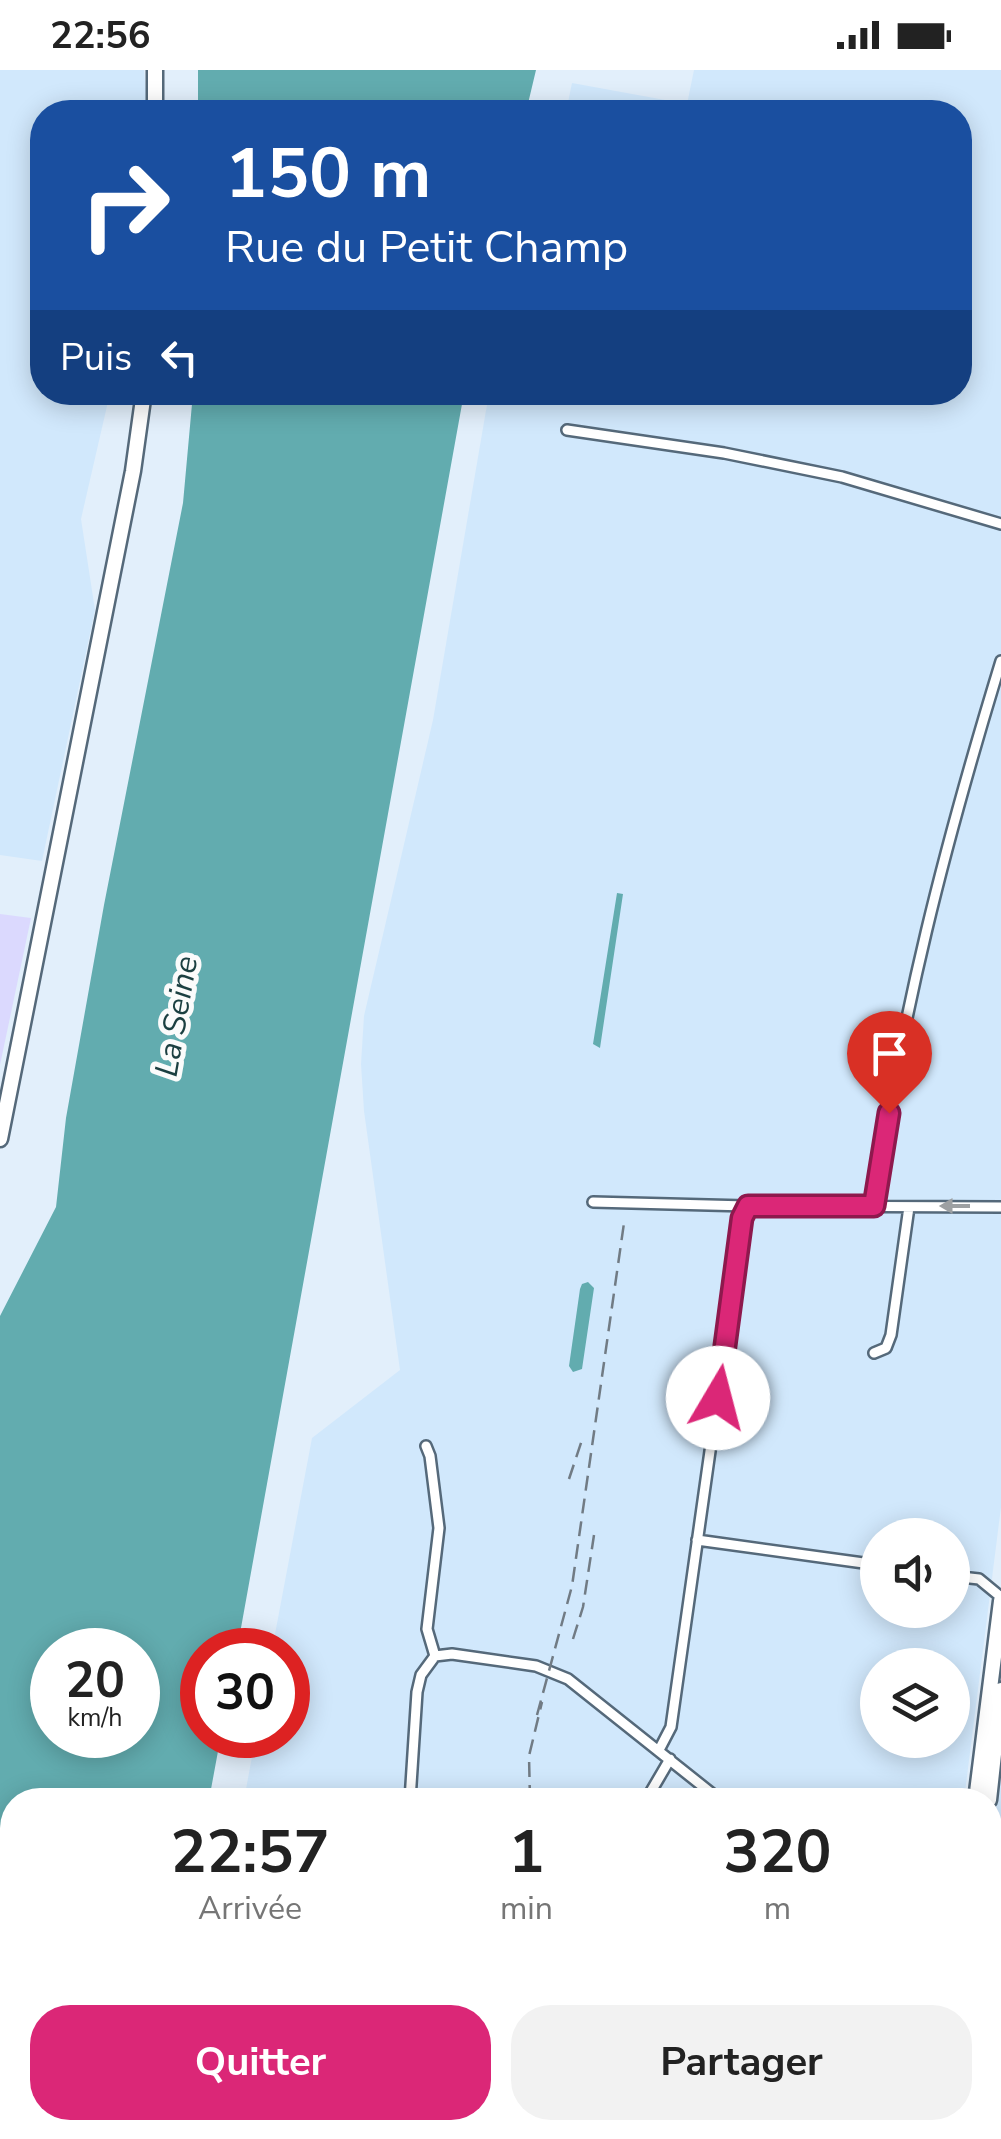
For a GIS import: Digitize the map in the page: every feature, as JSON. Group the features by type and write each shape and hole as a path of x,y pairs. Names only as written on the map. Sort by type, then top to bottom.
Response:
{"main road":[{"path":"155,70 155,100"},
{"path":"0,1139 133,471 142,405"},
{"path":"977,1788 1001,1599"},
{"path":"990,1788 1001,1690"}],"street":[{"path":"567,430 735,455 842,476 1001,524"},
{"path":"874,1206 899,1054 930,906 1001,661"},
{"path":"594,1202 1001,1206"},
{"path":"659,1750 670,1732 742,1218 748,1206"},
{"path":"874,1354 886,1348 891,1335 908,1206"},
{"path":"426,1446 439,1528 427,1628 435,1656"},
{"path":"698,1540 860,1562"},
{"path":"970,1578 979,1579 1001,1599"},
{"path":"435,1656 480,1658 556,1673 577,1685 705,1788"},
{"path":"411,1788 417,1692 420,1676 435,1656"},
{"path":"653,1788 670,1759"}],"shaded area":[{"path":"0,70 144,70 147,100 30,100 30,405 107,405 81,519 95,610 42,861 0,855"},
{"path":"694,70 1001,70 1001,1507 970,1752 970,1648 860,1648 860,1758 969,1758 966,1788 246,1788 252,1758 310,1758 310,1628 276,1628 312,1438 400,1370 364,1111 364,1016 433,720 487,405 972,405 972,100 688,100"},
{"path":"572,83 665,100 568,100"},
{"path":"0,914 31,918 0,1065"}],"water":[{"path":"198,70 536,70 529,100 198,100"},
{"name":"La Seine","path":"192,405 462,405 241,1628 180,1628 180,1758 217,1758 211,1788 0,1788 0,1316 56,1207 66,1118 183,503"},
{"path":"617,893 623,894 600,1048 593,1044"},
{"path":"588,1282 594,1288 582,1369 573,1372 569,1366 580,1289"}],"railway":[{"path":"537,1715 572,1586 624,1223"},
{"path":"569,1479 583,1437"},
{"path":"573,1639 583,1607 594,1535"},
{"path":"530,1788 529,1756 542,1702"}],"route":[{"path":"718,1398 742,1218 748,1206 874,1206 889,1113"}]}
